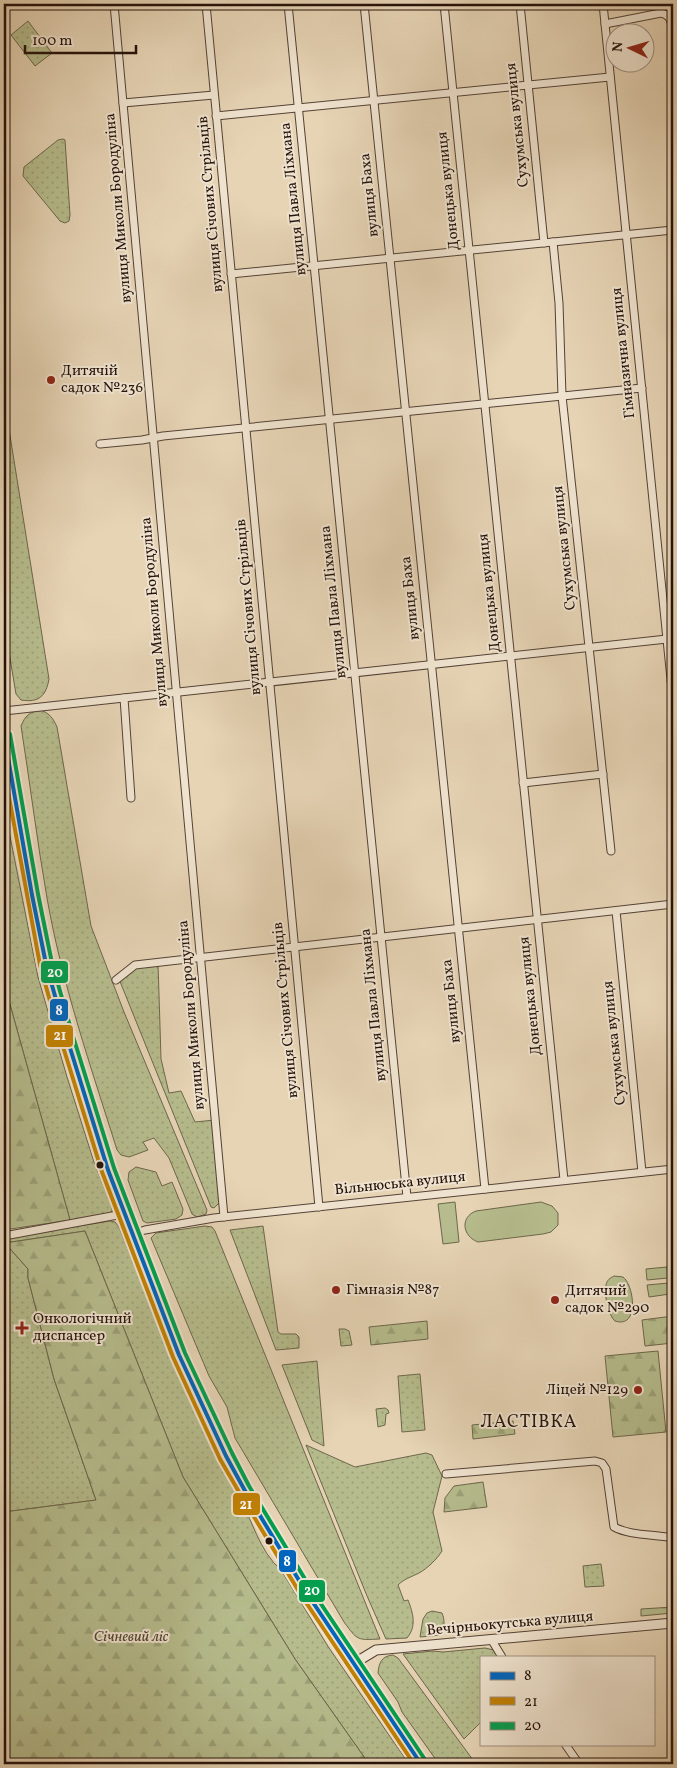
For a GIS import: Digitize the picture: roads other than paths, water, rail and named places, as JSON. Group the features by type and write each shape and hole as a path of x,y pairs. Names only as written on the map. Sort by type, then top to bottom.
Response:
{"main road":[{"path":"4,735 32,896 46,964 68,1044 108,1170 179,1355 226,1456 306,1592 421,1764"}],"street":[{"name":"вулиця Миколи Бородуліна","path":"114,4 224,1218"},
{"name":"вулиця Січових Стрільців","path":"206,4 319,1207"},
{"name":"вулиця Павла Ліхмана","path":"288,4 407,1198"},
{"name":"вулиця Баха","path":"364,4 485,1189"},
{"name":"Донецька вулиця","path":"444,4 564,1180"},
{"name":"Сухумська вулиця","path":"520,4 544,243"},
{"name":"Гімназична вулиця","path":"603,4 605,22"},
{"path":"615,22 662,13 668,15 673,30"},
{"name":"Гімназична вулиця","path":"610,72 673,699"},
{"path":"216,116 610,77"},
{"path":"123,103 214,95"},
{"path":"231,274 673,230"},
{"name":"Сухумська вулиця","path":"553,242 559,302 562,396 611,851"},
{"path":"100,444 153,437 642,388"},
{"path":"4,711 667,639"},
{"path":"124,698 131,798"},
{"path":"524,783 603,774"},
{"path":"116,980 135,965 673,904"},
{"name":"Сухумська вулиця","path":"616,911 642,1172"},
{"name":"Вільнюська вулиця","path":"131,1234 145,1230 224,1218 673,1168"},
{"path":"4,1236 124,1214"},
{"path":"446,1474 595,1461 602,1463 606,1469 614,1527 624,1532 657,1534 673,1538"},
{"name":"Вечірньокутська вулиця","path":"353,1664 376,1650 673,1623"},
{"path":"492,1639 501,1656"},
{"path":"566,1746 579,1764"}],"place":[{"name":"Дитячій садок №236","path":"51,380"},
{"name":"Гімназія №87","path":"336,1290"},
{"name":"Дитячий садок №290","path":"555,1300"},
{"name":"Онкологічний диспансер","path":"22,1328"},
{"name":"Ліцей №129","path":"638,1390"}],"district":[{"name":"ЛАСТІВКА","path":"529,1422"}],"park label":[{"name":"Січневий ліс","path":"131,1637"}]}
